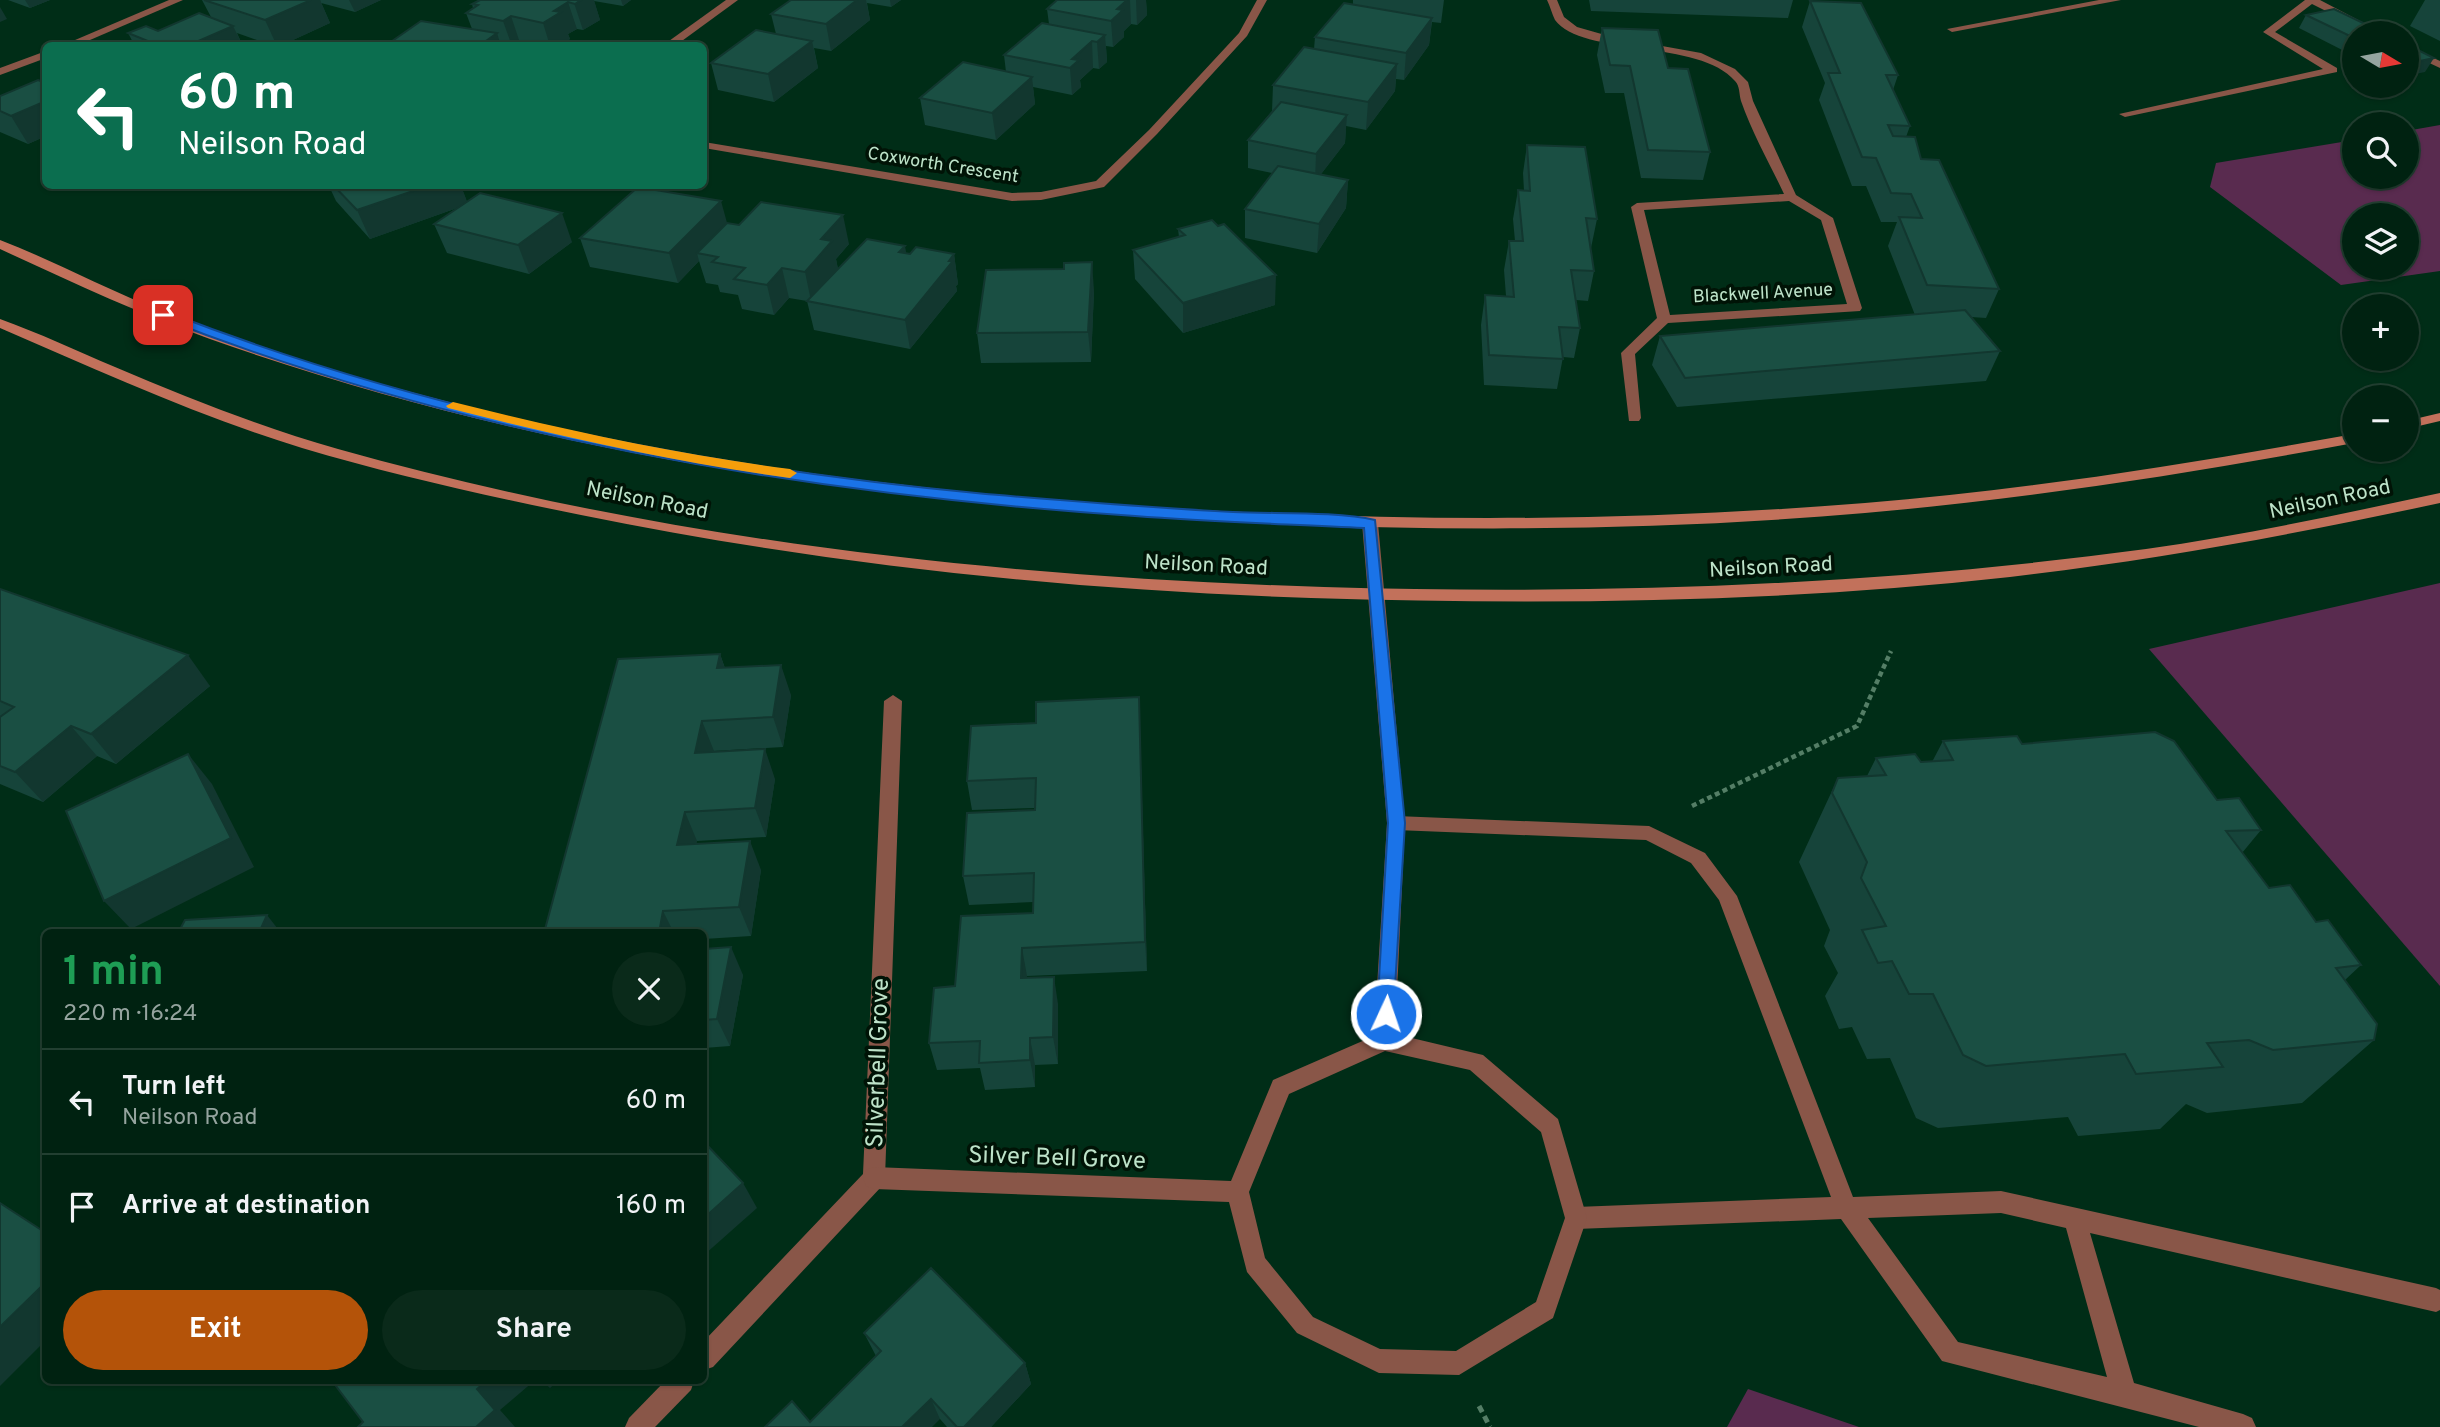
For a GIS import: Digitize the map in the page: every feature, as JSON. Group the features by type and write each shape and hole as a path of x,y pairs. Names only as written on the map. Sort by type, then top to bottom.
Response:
{"main road":[{"path":"0,244 86,285 240,345 380,387 542,428 700,461 944,494 1135,512 1370,523 1573,524 1825,514 1983,498 2193,470 2342,440"},
{"name":"Neilson Road","path":"0,323 167,394 300,442 479,489 652,525 912,565 1144,585 1375,595 1602,598 1888,583 2027,570 2253,537 2440,498"},
{"path":"2419,422 2440,417"}],"street":[{"path":"76,42 178,0"},
{"path":"673,42 733,0"},
{"name":"Coxworth Crescent","path":"707,146 1012,197 1041,196 1100,184 1153,132 1243,34 1262,0"},
{"path":"1552,0 1560,19 1573,29 1594,36 1697,55 1731,71 1743,82 1747,101 1791,197"},
{"path":"1952,29 2116,0"},
{"path":"2124,114 2333,71 2268,32 2311,0 2354,21"},
{"path":"2419,54 2440,65"},
{"path":"0,72 42,56"},
{"name":"Blackwell Avenue","path":"1634,418 1628,353 1664,319 1854,308 1827,218 1791,197 1637,207 1664,319"},
{"path":"1370,523 1396,823 1384,1041"},
{"name":"Silverbell Grove","path":"707,1355 874,1178 893,701"},
{"path":"1396,823 1649,833 1698,858 1727,896 1846,1207 1951,1352 2124,1393 2242,1427"},
{"path":"1384,1041 1476,1062 1550,1126 1576,1218 1545,1310 1459,1363 1379,1362 1305,1325 1255,1264 1238,1192 1281,1087 1384,1041"},
{"name":"Silver Bell Grove","path":"874,1178 1238,1192"},
{"path":"1576,1218 2001,1202 2436,1300"},
{"path":"2074,1217 2124,1393"},
{"path":"638,1427 679,1384"}],"path":[{"path":"1649,833 1688,807 1857,726 1891,651"}],"shaded area":[{"path":"2440,125 2440,271 2419,274 2419,203 2342,203 2342,280 2376,280 2341,285 2210,187 2216,163 2342,142 2342,189 2419,189 2419,129"},
{"path":"2440,583 2440,986 2149,649"},
{"path":"1748,1389 1859,1427 1727,1427"}],"building":[{"path":"204,0 311,0 265,20"},
{"path":"480,0 581,0 575,4 568,2 554,11 561,12 543,23 511,16 503,21 466,13 478,5 472,4"},
{"path":"791,0 857,0 826,24 771,14"},
{"path":"1057,0 1127,0 1117,9 1123,10 1111,21 1047,9"},
{"path":"1810,1 1861,3 1898,75 1886,75 1910,126 1888,125 1893,136 1915,137 1921,159 1939,160 1999,289 1927,285 1899,217 1922,218 1911,194 1891,193 1876,158 1862,157 1828,73 1840,73"},
{"path":"1344,3 1432,18 1406,53 1315,37"},
{"path":"2334,9 2359,21 2342,21 2342,32 2306,15"},
{"path":"199,13 233,26 196,42 150,42 128,33 146,26 158,31"},
{"path":"421,21 497,33 485,42 391,42"},
{"path":"1042,23 1105,35 1097,42 1092,41 1072,59 1079,60 1070,68 1004,55"},
{"path":"1602,28 1658,30 1668,68 1688,69 1710,152 1648,150 1630,66 1610,65"},
{"path":"756,30 812,41 768,74 711,63"},
{"path":"1304,47 1397,64 1368,102 1273,85"},
{"path":"2419,50 2434,58 2419,61"},
{"path":"963,62 1032,77 992,113 920,98"},
{"path":"38,80 42,82 42,103 11,116 0,111 0,96"},
{"path":"1281,102 1347,115 1316,154 1248,140"},
{"path":"1527,145 1585,147 1597,219 1586,218 1594,271 1571,270 1580,328 1559,327 1563,359 1489,355 1485,295 1514,297 1509,241 1523,241 1518,190 1530,191"},
{"path":"1278,166 1348,180 1319,224 1245,209"},
{"path":"337,189 419,189 357,210"},
{"path":"636,189 721,201 669,253 580,238"},
{"path":"480,193 562,213 518,245 434,224"},
{"path":"761,202 843,215 821,239 832,241 805,272 782,268 767,285 734,279 745,268 712,262 718,257 697,253 727,223 739,225"},
{"path":"1212,220 1218,226 1224,224 1276,275 1183,303 1133,250 1185,235 1178,229"},
{"path":"867,239 905,246 899,252 910,254 916,247 954,254 949,261 953,261 905,320 807,301"},
{"path":"1092,262 1088,332 977,333 986,270 1064,269 1064,263"},
{"path":"1965,310 2000,351 1685,378 1660,336"},
{"path":"0,589 188,655 91,734 71,726 15,772 0,766 0,717 14,707 0,701"},
{"path":"720,654 717,668 781,665 773,717 702,721 695,753 765,749 755,808 685,812 677,845 750,841 739,907 663,911 660,929 545,929 618,659"},
{"path":"1139,697 1145,942 1022,948 1021,978 1054,977 1053,1037 1030,1038 1030,1060 979,1063 980,1041 929,1043 934,988 955,986 961,916 1033,913 1034,873 963,876 967,813 1035,810 1036,778 967,781 971,726 1036,723 1036,702"},
{"path":"2155,732 2174,741 2217,800 2239,798 2261,830 2226,831 2269,888 2290,885 2316,922 2328,920 2361,965 2336,968 2377,1024 2374,1040 2273,1050 2249,1040 2207,1043 2223,1067 2136,1074 2125,1054 1986,1066 1963,1055 1933,994 1909,994 1892,961 1878,963 1862,930 1886,926 1861,878 1867,862 1832,793 1838,778 1886,775 1876,758 1915,754 1921,762 1953,760 1943,741 2017,736 2022,744"},
{"path":"188,754 231,838 104,901 66,811"},
{"path":"267,915 261,929 180,929 185,920"},
{"path":"731,947 717,1019 707,1020 707,949"},
{"path":"707,1145 743,1183 707,1215"},
{"path":"0,1203 42,1230 42,1286 0,1327"},
{"path":"931,1268 1025,1363 964,1427 957,1427 931,1399 902,1427 765,1427 792,1401 810,1422 881,1351 864,1333"},
{"path":"334,1384 483,1384 477,1389 495,1410 476,1427 358,1427 363,1422"}],"slow traffic":[{"path":"453,406 542,428 700,461 790,473"}],"route":[{"path":"163,315 240,345 380,387 542,428 700,461 944,494 1135,512 1370,523 1396,823 1386,1014"}]}
